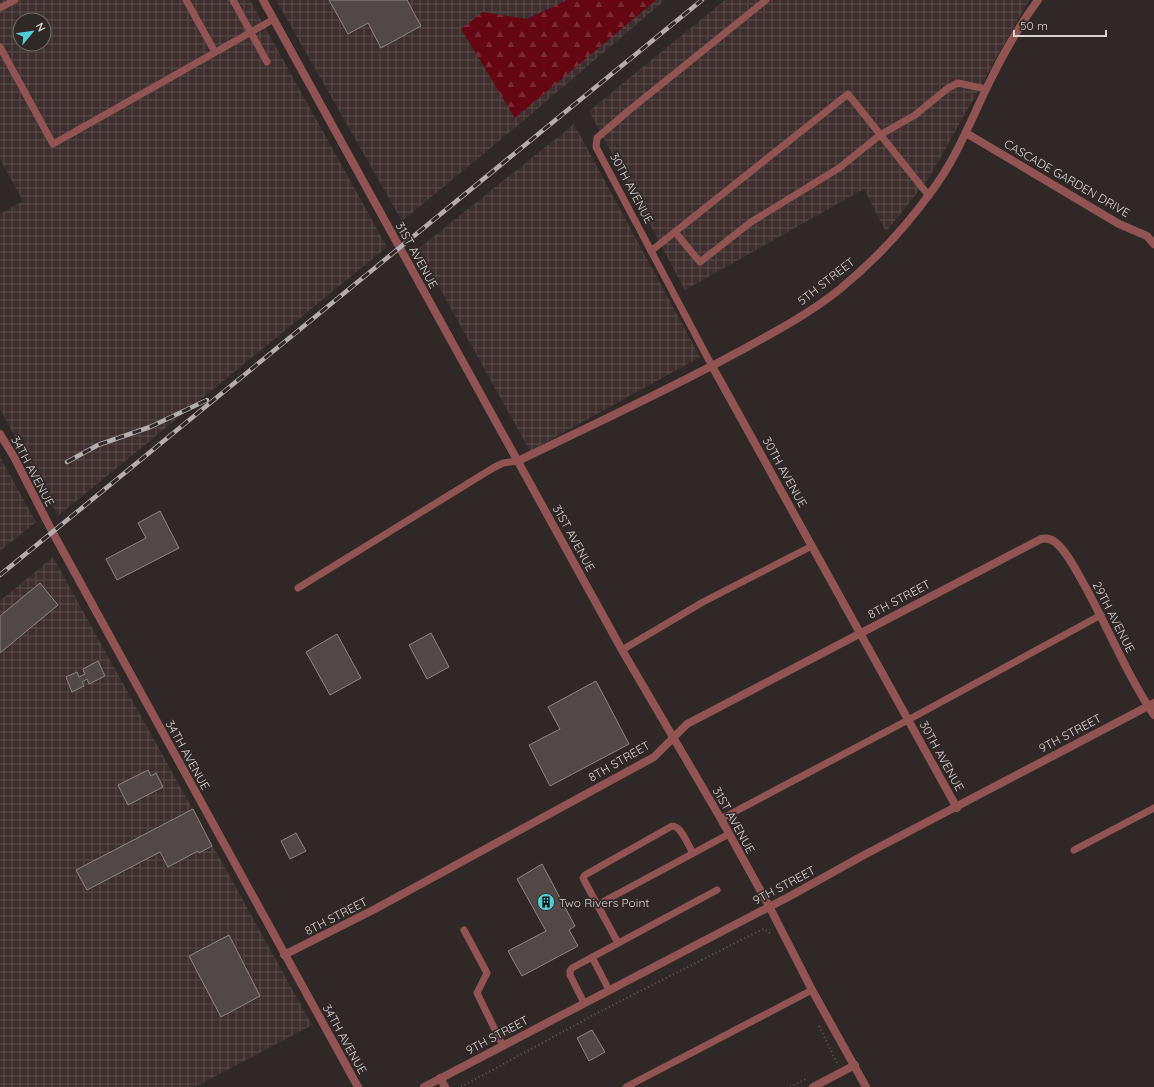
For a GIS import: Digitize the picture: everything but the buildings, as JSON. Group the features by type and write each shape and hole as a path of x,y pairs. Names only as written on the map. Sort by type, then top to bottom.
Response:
{"street":[{"name":"31ST AVENUE","path":"263,0 622,650 721,819 769,906 812,990 866,1087"},
{"name":"5TH STREET","path":"518,461 712,366 781,329 839,290 891,242 929,196 959,149 986,88 1009,43 1036,1"},
{"name":"CASCADE GARDEN DRIVE","path":"966,133 1119,224 1147,236 1154,244"},
{"name":"30TH AVENUE","path":"712,366 957,808"},
{"name":"34TH AVENUE","path":"0,434 14,457 53,533 284,955 358,1087"},
{"name":"8TH STREET","path":"284,955 375,909 654,757 687,724 1030,543 1041,538 1046,538"},
{"name":"29TH AVENUE","path":"1046,538 1054,541 1074,566 1101,614 1137,687 1151,705 1154,715"},
{"name":"9TH STREET","path":"424,1087 1151,705"},
{"path":"812,1087 854,1065"},
{"path":"440,1078 445,1087"}],"lane":[{"path":"0,8 15,0"},
{"path":"186,0 215,52"},
{"path":"232,0 267,62"},
{"name":"30TH AVENUE","path":"712,366 596,147 598,138 627,112 766,0"},
{"path":"0,47 53,144 274,19"},
{"path":"675,232 700,262 751,222 838,168 880,135 915,116 948,88 958,83 986,88"},
{"path":"651,251 848,94 929,196"},
{"path":"298,588 493,468 503,463 518,461"},
{"path":"622,650 703,602 812,546"},
{"path":"721,819 908,720 1101,614"},
{"path":"1074,850 1154,808"},
{"path":"618,944 583,878 585,875 672,826 679,829 693,854"},
{"path":"597,906 729,834"},
{"path":"584,1003 570,975 572,968 717,890"},
{"path":"464,930 487,973 477,993 502,1046"},
{"path":"592,957 609,990"},
{"path":"626,1087 812,990"}],"path":[{"path":"461,1087 603,1010 757,932 764,929 772,935"},
{"path":"817,1022 838,1062 831,1066"},
{"path":"790,1087 811,1076"}],"shaded area":[{"path":"0,0 250,0 387,247 58,516 0,409 0,214 23,201 0,159"},
{"path":"276,0 665,0 522,122 402,221"},
{"path":"725,0 1029,0 929,178 886,232 864,189 685,290 589,111"},
{"path":"574,124 700,357 530,451 418,249"},
{"path":"0,457 36,522 0,551"},
{"path":"53,557 312,1025 195,1087 0,1087 0,601"}],"green space":[{"path":"567,0 656,0 515,118 461,29 483,12 527,19"}],"railway":[{"path":"0,575 702,0"},
{"path":"67,462 98,445 150,427 207,400"}],"place":[{"name":"Two Rivers Point","path":"546,902"}]}
